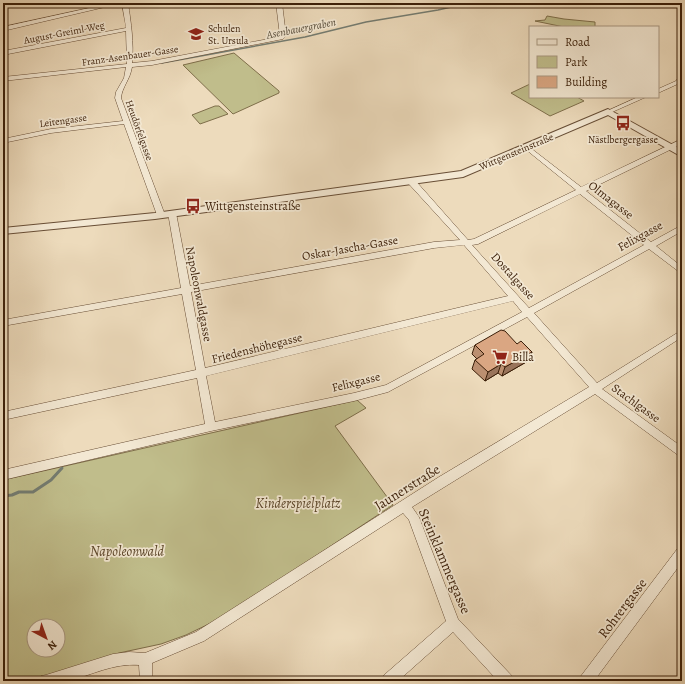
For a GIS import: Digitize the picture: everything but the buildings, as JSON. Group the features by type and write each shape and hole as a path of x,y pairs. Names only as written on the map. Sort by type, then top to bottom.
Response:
{"street":[{"path":"3,29 119,3"},
{"name":"Heudörfelgasse","path":"125,3 128,29 129,66 127,80 118,96 161,215"},
{"name":"Franz-Asenbauer-Gasse","path":"3,79 129,66 281,38 283,36 279,3"},
{"name":"August-Greiml-Weg","path":"3,53 128,29"},
{"path":"659,91 678,82 682,76"},
{"name":"Wittgensteinstraße","path":"3,231 161,215 464,174 641,98"},
{"path":"608,112 682,154"},
{"name":"Leitengasse","path":"3,141 51,131 127,122"},
{"name":"Oskar-Jascha-Gasse","path":"3,323 434,245 475,242 682,141"},
{"name":"Olmagasse","path":"526,147 682,271"},
{"name":"Dostalgasse","path":"411,181 515,298 530,312 596,388"},
{"name":"Napoleonwaldgasse","path":"172,213 212,427"},
{"name":"Felixgasse","path":"3,475 212,427 354,397 388,388 682,228"},
{"name":"Friedenshöhegasse","path":"3,416 202,373 515,298"},
{"name":"Jaunerstraße","path":"145,660 200,637 405,506 682,333"},
{"name":"Stachlgasse","path":"596,388 600,393 682,453"},
{"name":"Steinklammergasse","path":"405,506 413,517 453,623 507,681"},
{"name":"Rohrergasse","path":"586,681 682,552"},
{"path":"388,681 453,623"},
{"path":"46,681 113,660 129,658 145,660 146,681"}],"green space":[{"path":"547,16 595,22 595,26 559,26 535,21 545,20"},
{"path":"234,53 279,91 279,93 233,114 183,65"},
{"path":"529,84 529,98 579,98 584,101 550,116 511,93"},
{"path":"215,106 219,106 228,114 200,124 192,115"},
{"name":"Napoleonwald","path":"357,400 366,408 335,426 393,505 249,600 215,621 186,635 161,644 119,653 30,681 3,681 3,480"}],"waterway":[{"name":"Asenbauergraben","path":"162,63 305,37 366,22 438,10 469,3"},
{"path":"3,496 12,495 19,492 33,492 51,480 62,468"}],"place":[{"name":"Schulen St. Ursula","path":"196,34"},
{"name":"Nästlbergergasse","path":"623,123"},
{"name":"Wittgensteinstraße","path":"193,206"},
{"name":"Billa","path":"500,357"}],"park label":[{"name":"Kinderspielplatz","path":"298,503"}]}
